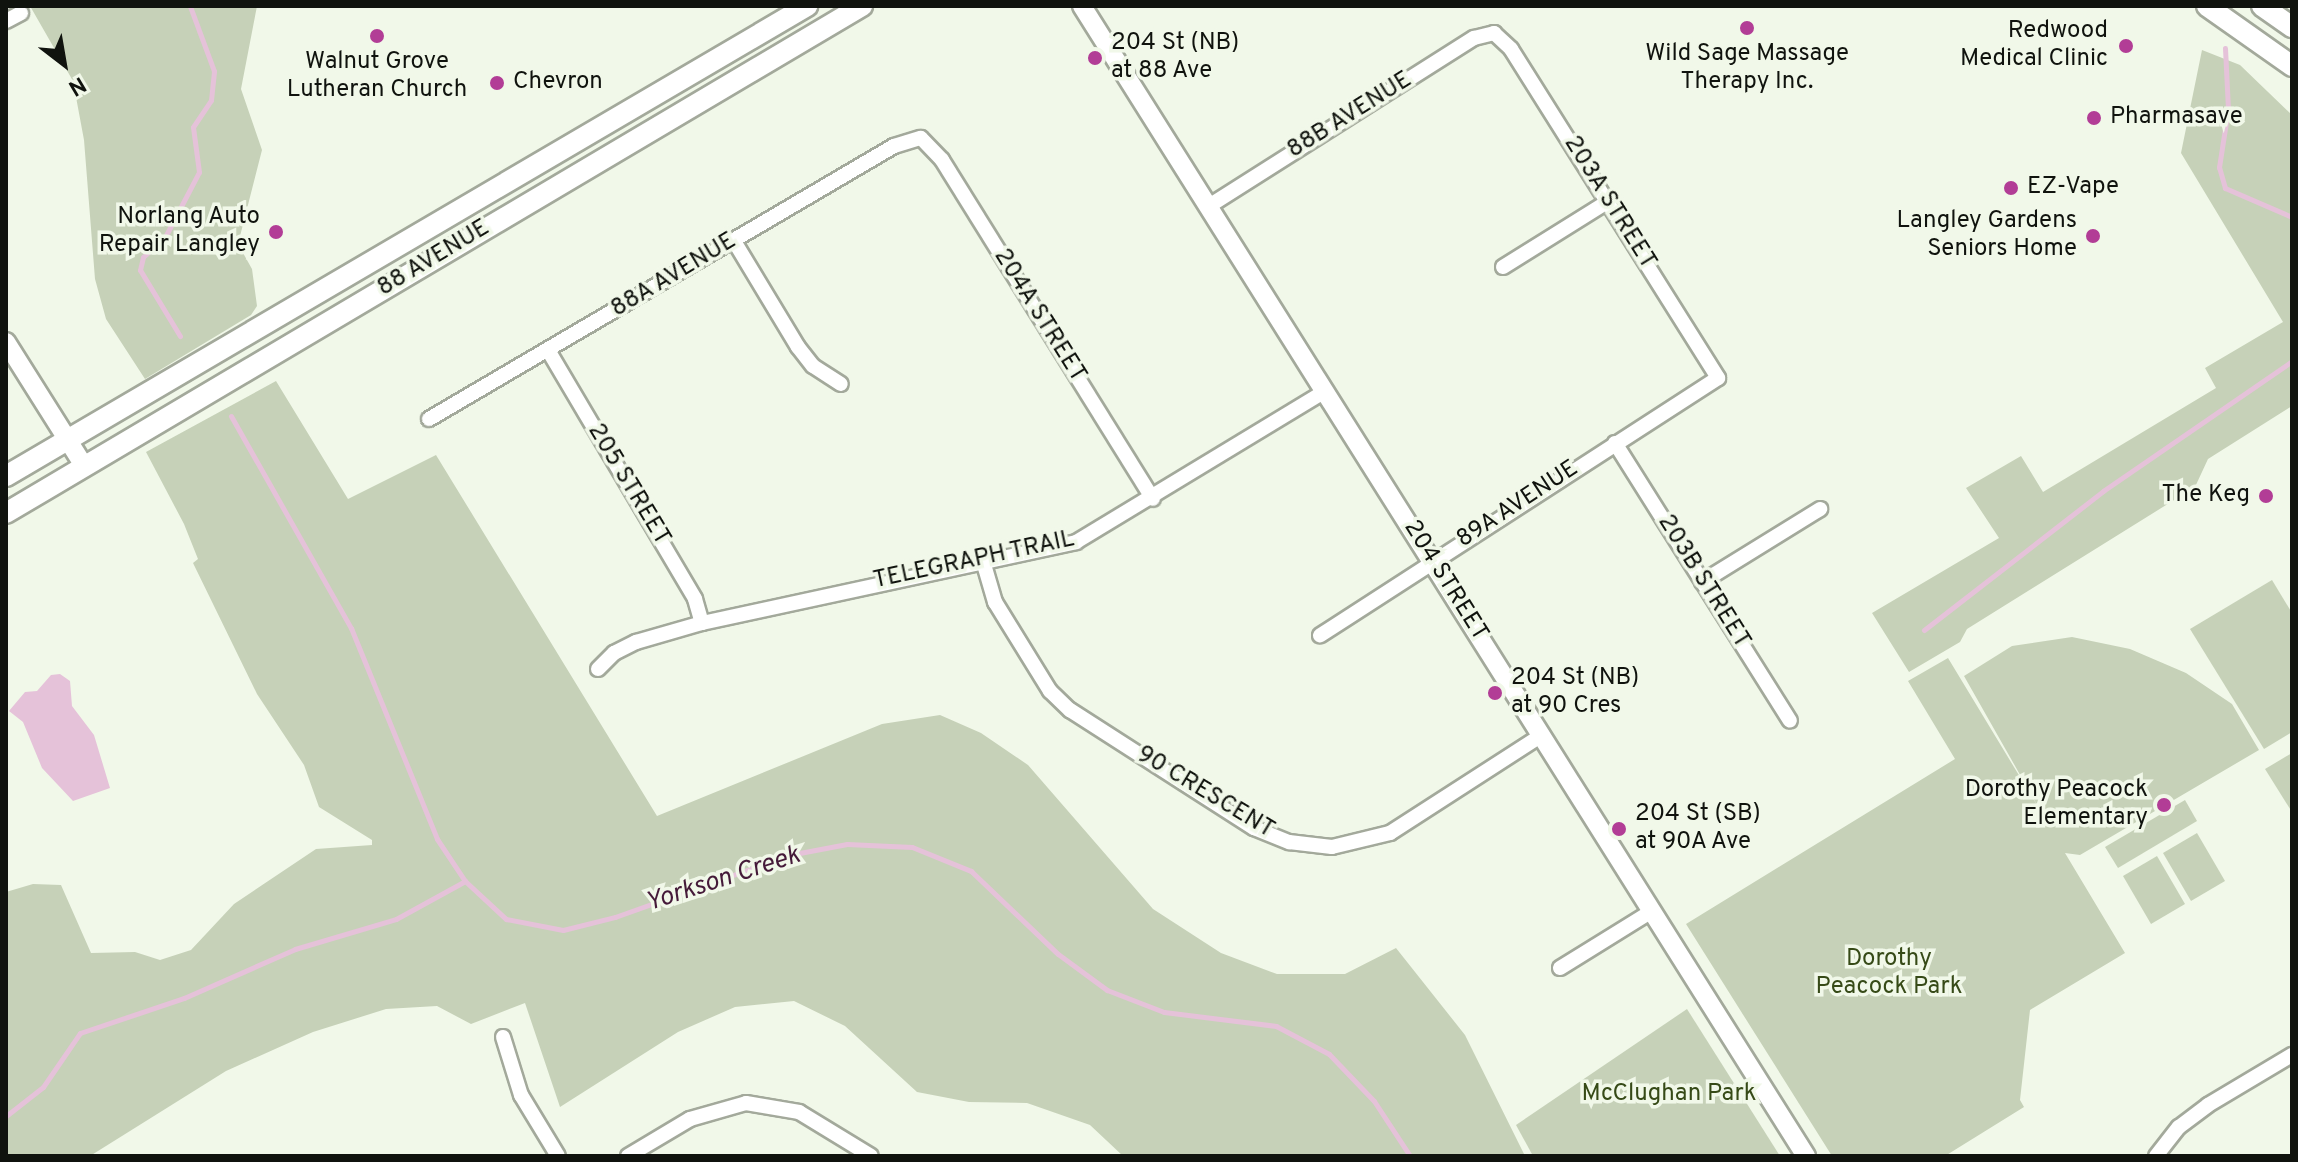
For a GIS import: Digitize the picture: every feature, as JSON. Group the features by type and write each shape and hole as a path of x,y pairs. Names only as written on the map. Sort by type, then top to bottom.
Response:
{"main road":[{"name":"88 AVENUE","path":"6,476 807,6"},
{"name":"88 AVENUE","path":"6,513 862,6"},
{"path":"2207,6 2292,66"},
{"path":"2262,6 2292,27"},
{"path":"410,239 425,264"}],"street":[{"name":"204 STREET","path":"1082,6 1806,1156"},
{"path":"6,21 21,13"},
{"name":"88B AVENUE","path":"1209,206 1474,38 1494,33"},
{"name":"203A STREET","path":"1494,33 1511,49 1718,378"},
{"name":"88A AVENUE","path":"429,419 894,146 921,138"},
{"name":"204A STREET","path":"921,138 942,160 1153,499"},
{"path":"1503,267 1607,202"},
{"path":"734,241 798,347 813,366 841,384"},
{"path":"6,342 84,466"},
{"name":"205 STREET","path":"548,350 697,602 702,623"},
{"name":"89A AVENUE","path":"1320,635 1718,378"},
{"name":"TELEGRAPH TRAIL","path":"598,669 614,653 636,642 702,623 1076,542 1153,499 1325,391"},
{"name":"203B STREET","path":"1615,443 1790,721"},
{"path":"1702,582 1820,509"},
{"name":"90 CRESCENT","path":"983,561 995,602 1050,691 1070,710 1254,828 1289,842 1332,847 1390,833 1542,735"},
{"path":"1560,968 1652,911"},
{"path":"503,1037 521,1095 558,1156"},
{"path":"2156,1156 2179,1127 2208,1105 2292,1055"},
{"path":"628,1156 690,1119 746,1103 799,1112 871,1156"}],"green space":[{"path":"30,6 257,6 241,89 262,150 238,244 252,269 257,306 251,315 145,379 106,319 95,279 84,140 73,81"},
{"path":"2202,50 2240,65 2292,115 2292,406 2208,459 2195,487 1967,629 1960,642 1909,672 1872,613 1999,538 1966,488 2021,456 2043,492 2216,388 2205,368 2283,322 2181,153"},
{"path":"276,381 348,499 436,455 657,816 882,724 940,715 981,733 1028,765 1153,909 1221,953 1277,974 1345,974 1396,948 1465,1035 1525,1156 1123,1156 1090,1125 1027,1103 969,1102 917,1092 845,1026 794,1001 735,1007 678,1032 560,1107 525,1003 471,1024 437,1006 386,1009 313,1032 226,1071 90,1156 6,1156 6,892 33,884 61,885 91,953 135,952 160,960 191,950 234,904 316,849 372,845 372,840 319,807 304,765 257,694 193,563 198,559 184,524 146,452"},
{"path":"2272,580 2292,613 2292,732 2264,749 2190,629"},
{"name":"Dorothy Peacock Park","path":"2072,637 2130,649 2186,673 2232,704 2259,750 2080,855 2065,853 2125,953 2030,1010 2020,1100 2024,1107 1945,1156 1832,1156 1686,924 1955,759 1908,681 1948,658 2040,810 1964,676 2012,646"},
{"path":"2292,753 2292,812 2265,769"},
{"path":"2185,800 2197,821 2118,868 2105,847"},
{"path":"2197,833 2225,881 2191,901 2163,853"},
{"path":"2157,856 2185,904 2151,924 2123,876"},
{"name":"McClughan Park","path":"1687,1009 1780,1156 1533,1156 1516,1125"}],"shaded area":[{"path":"60,674 70,681 72,706 94,735 110,788 73,801 42,768 23,722 9,711 25,692 37,691 51,675"}],"waterway":[{"name":"Yorkson Creek","path":"180,336 140,270 143,257 165,237 199,172 193,127 211,100 214,71 190,6"},
{"path":"2225,48 2228,109 2219,167 2225,188 2292,217"},
{"path":"1924,630 2103,491 2292,361"},
{"name":"Yorkson Creek","path":"231,416 351,628 437,839 465,881 506,919 563,930 615,917 789,855 847,844 912,847 971,871 1058,954 1107,990 1164,1012 1276,1026 1329,1054 1374,1101 1410,1156"},
{"path":"6,1116 43,1087 80,1033 184,998 295,949 396,919 465,881"}],"place":[{"name":"Wild Sage Massage Therapy Inc.","path":"1747,28"},
{"name":"Walnut Grove Lutheran Church","path":"377,36"},
{"name":"Redwood Medical Clinic","path":"2126,46"},
{"name":"204 St (NB) at 88 Ave","path":"1095,58"},
{"name":"Chevron","path":"497,83"},
{"name":"Pharmasave","path":"2094,118"},
{"name":"EZ-Vape","path":"2011,188"},
{"name":"Norlang Auto Repair Langley","path":"276,232"},
{"name":"Langley Gardens Seniors Home","path":"2093,236"},
{"name":"The Keg","path":"2266,496"},
{"name":"204 St (NB) at 90 Cres","path":"1495,693"},
{"name":"Dorothy Peacock Elementary","path":"2164,805"},
{"name":"204 St (SB) at 90A Ave","path":"1619,829"}]}
